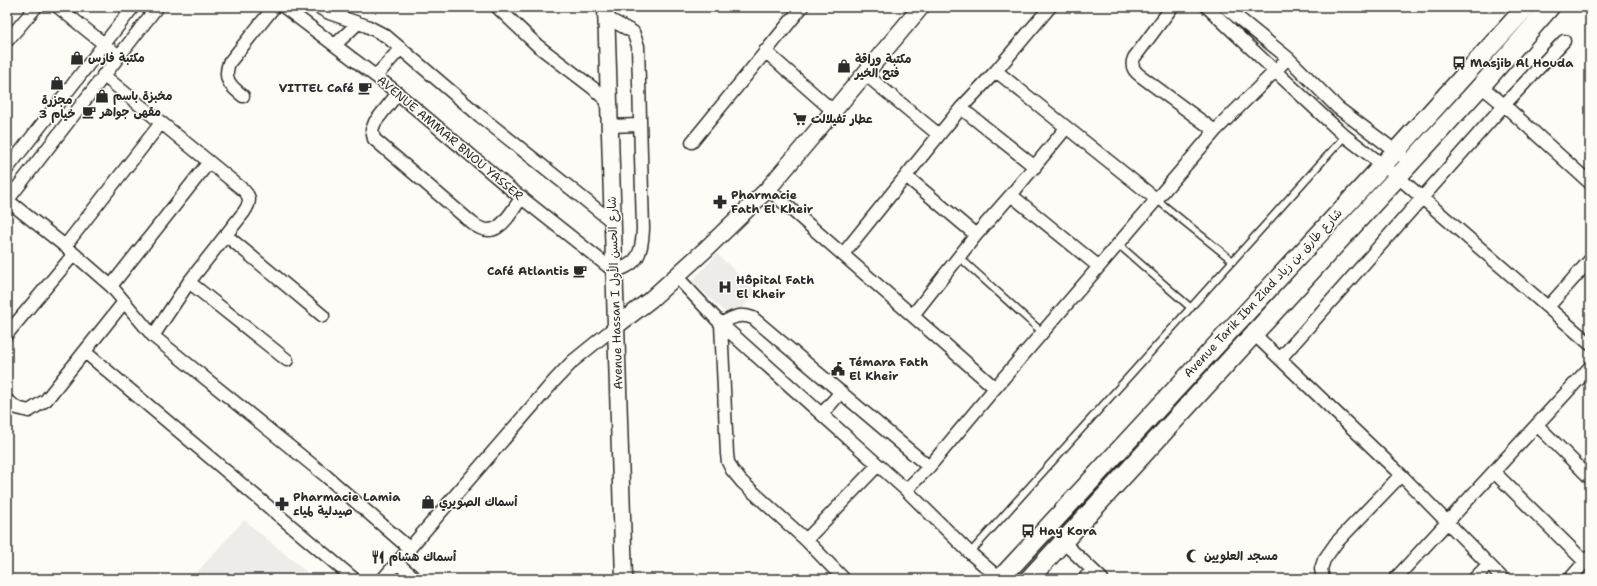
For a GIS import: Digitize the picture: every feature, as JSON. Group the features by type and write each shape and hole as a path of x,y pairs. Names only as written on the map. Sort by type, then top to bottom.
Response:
{"main road":[{"path":"616,327 650,300 768,189 921,7"},
{"name":"Avenue Tarik Ibn Ziad شارع طارق بن زياد","path":"1000,579 1382,164 1396,151 1526,7"},
{"name":"Avenue Tarik Ibn Ziad شارع طارق بن زياد","path":"1029,579 1481,86 1550,7"},
{"name":"Avenue Hassan I شارع الحسن الأول","path":"607,13 624,579"}],"street":[{"path":"7,41 36,7"},
{"path":"58,7 105,43 119,56"},
{"path":"7,169 133,7"},
{"path":"243,96 229,82 226,76 226,71 229,63 274,7"},
{"name":"AVENUE AMMAR BNOU YASSER","path":"284,7 398,93 522,198 614,271"},
{"path":"318,7 329,13 358,22 376,30 480,116 614,223"},
{"path":"497,7 538,46 593,88 610,103"},
{"path":"692,142 802,7"},
{"path":"843,254 961,108 996,71 1050,7"},
{"path":"1172,7 1134,58 1132,65 1135,72 1215,131"},
{"path":"1207,7 1345,136 1423,198 1590,344"},
{"path":"1225,7 1288,58 1338,108 1410,162"},
{"path":"154,8 119,56 7,200 70,250 111,286 153,336 326,476 410,549"},
{"path":"607,13 633,32 638,46 642,244 640,254 630,265 614,271"},
{"path":"335,45 358,22"},
{"path":"1280,359 1504,105 1564,41"},
{"path":"376,76 400,49"},
{"path":"766,51 833,111"},
{"path":"906,490 929,467 1098,266 1215,131 1288,58"},
{"path":"996,71 1156,199"},
{"path":"865,74 939,135"},
{"path":"103,75 241,188 249,198 250,203 227,236 189,282 153,336"},
{"path":"1481,86 1590,183"},
{"path":"398,93 375,122 372,130 374,139 472,223 481,230 495,230 504,222 522,198"},
{"path":"961,108 1035,167"},
{"path":"7,334 70,250 161,122"},
{"path":"610,126 639,125"},
{"path":"913,315 976,235 1035,167 1066,128"},
{"path":"111,286 209,162"},
{"path":"906,176 976,235"},
{"path":"768,189 995,388"},
{"path":"1011,195 1098,266"},
{"path":"227,236 323,316"},
{"path":"1548,307 1590,260"},
{"path":"676,276 721,324 906,490 970,553 1000,579"},
{"path":"189,282 287,360"},
{"path":"7,400 17,408 29,411 46,400 124,302"},
{"path":"721,324 733,317 747,316 753,318 929,467"},
{"path":"721,324 728,462 732,470 742,482 806,540 844,579"},
{"path":"383,579 555,380 573,361 616,327"},
{"path":"1253,333 1401,475 1503,579"},
{"path":"85,352 354,579"},
{"path":"1395,579 1590,367"},
{"path":"822,414 841,392"},
{"path":"1537,425 1590,478"},
{"path":"806,540 878,465"},
{"path":"1494,472 1587,559 1570,579"},
{"path":"1323,579 1321,569 1324,560 1336,543 1401,475"},
{"path":"1063,542 1102,579"},
{"path":"398,563 416,579"},
{"path":"1474,579 1488,565"},
{"path":"1084,579 1092,570"}],"lane":[{"path":"970,553 1345,136"},
{"path":"1156,199 1233,261"},
{"path":"1118,244 1191,308"},
{"path":"959,257 1042,332"}],"shaded area":[{"name":"Hôpital Fath El Kheir","path":"717,254 757,292 732,319 692,281"},
{"path":"244,520 315,579 191,579"}],"place":[{"name":"مكتبة فارس","path":"77,58"},
{"name":"Masjib Al Houda","path":"1459,63"},
{"name":"مكتبة وراقة فتح الخير","path":"844,66"},
{"name":"مجزرة خيام 3","path":"57,83"},
{"name":"VITTEL Café","path":"365,88"},
{"name":"مخبزة باسم","path":"102,96"},
{"name":"مقهى جواهر","path":"89,112"},
{"name":"عطار تفيلالت","path":"800,119"},
{"name":"Pharmacie Fath El Kheir","path":"720,202"},
{"name":"Café Atlantis","path":"580,271"},
{"name":"Hôpital Fath El Kheir","path":"725,287"},
{"name":"Témara Fath El Kheir","path":"838,369"},
{"name":"أسماك الصويري","path":"428,502"},
{"name":"Pharmacie Lamia صيدلية لمياء","path":"282,504"},
{"name":"Hay Kora","path":"1028,531"},
{"name":"مسجد العلويين","path":"1193,556"},
{"name":"أسماك هشام","path":"378,557"}]}
